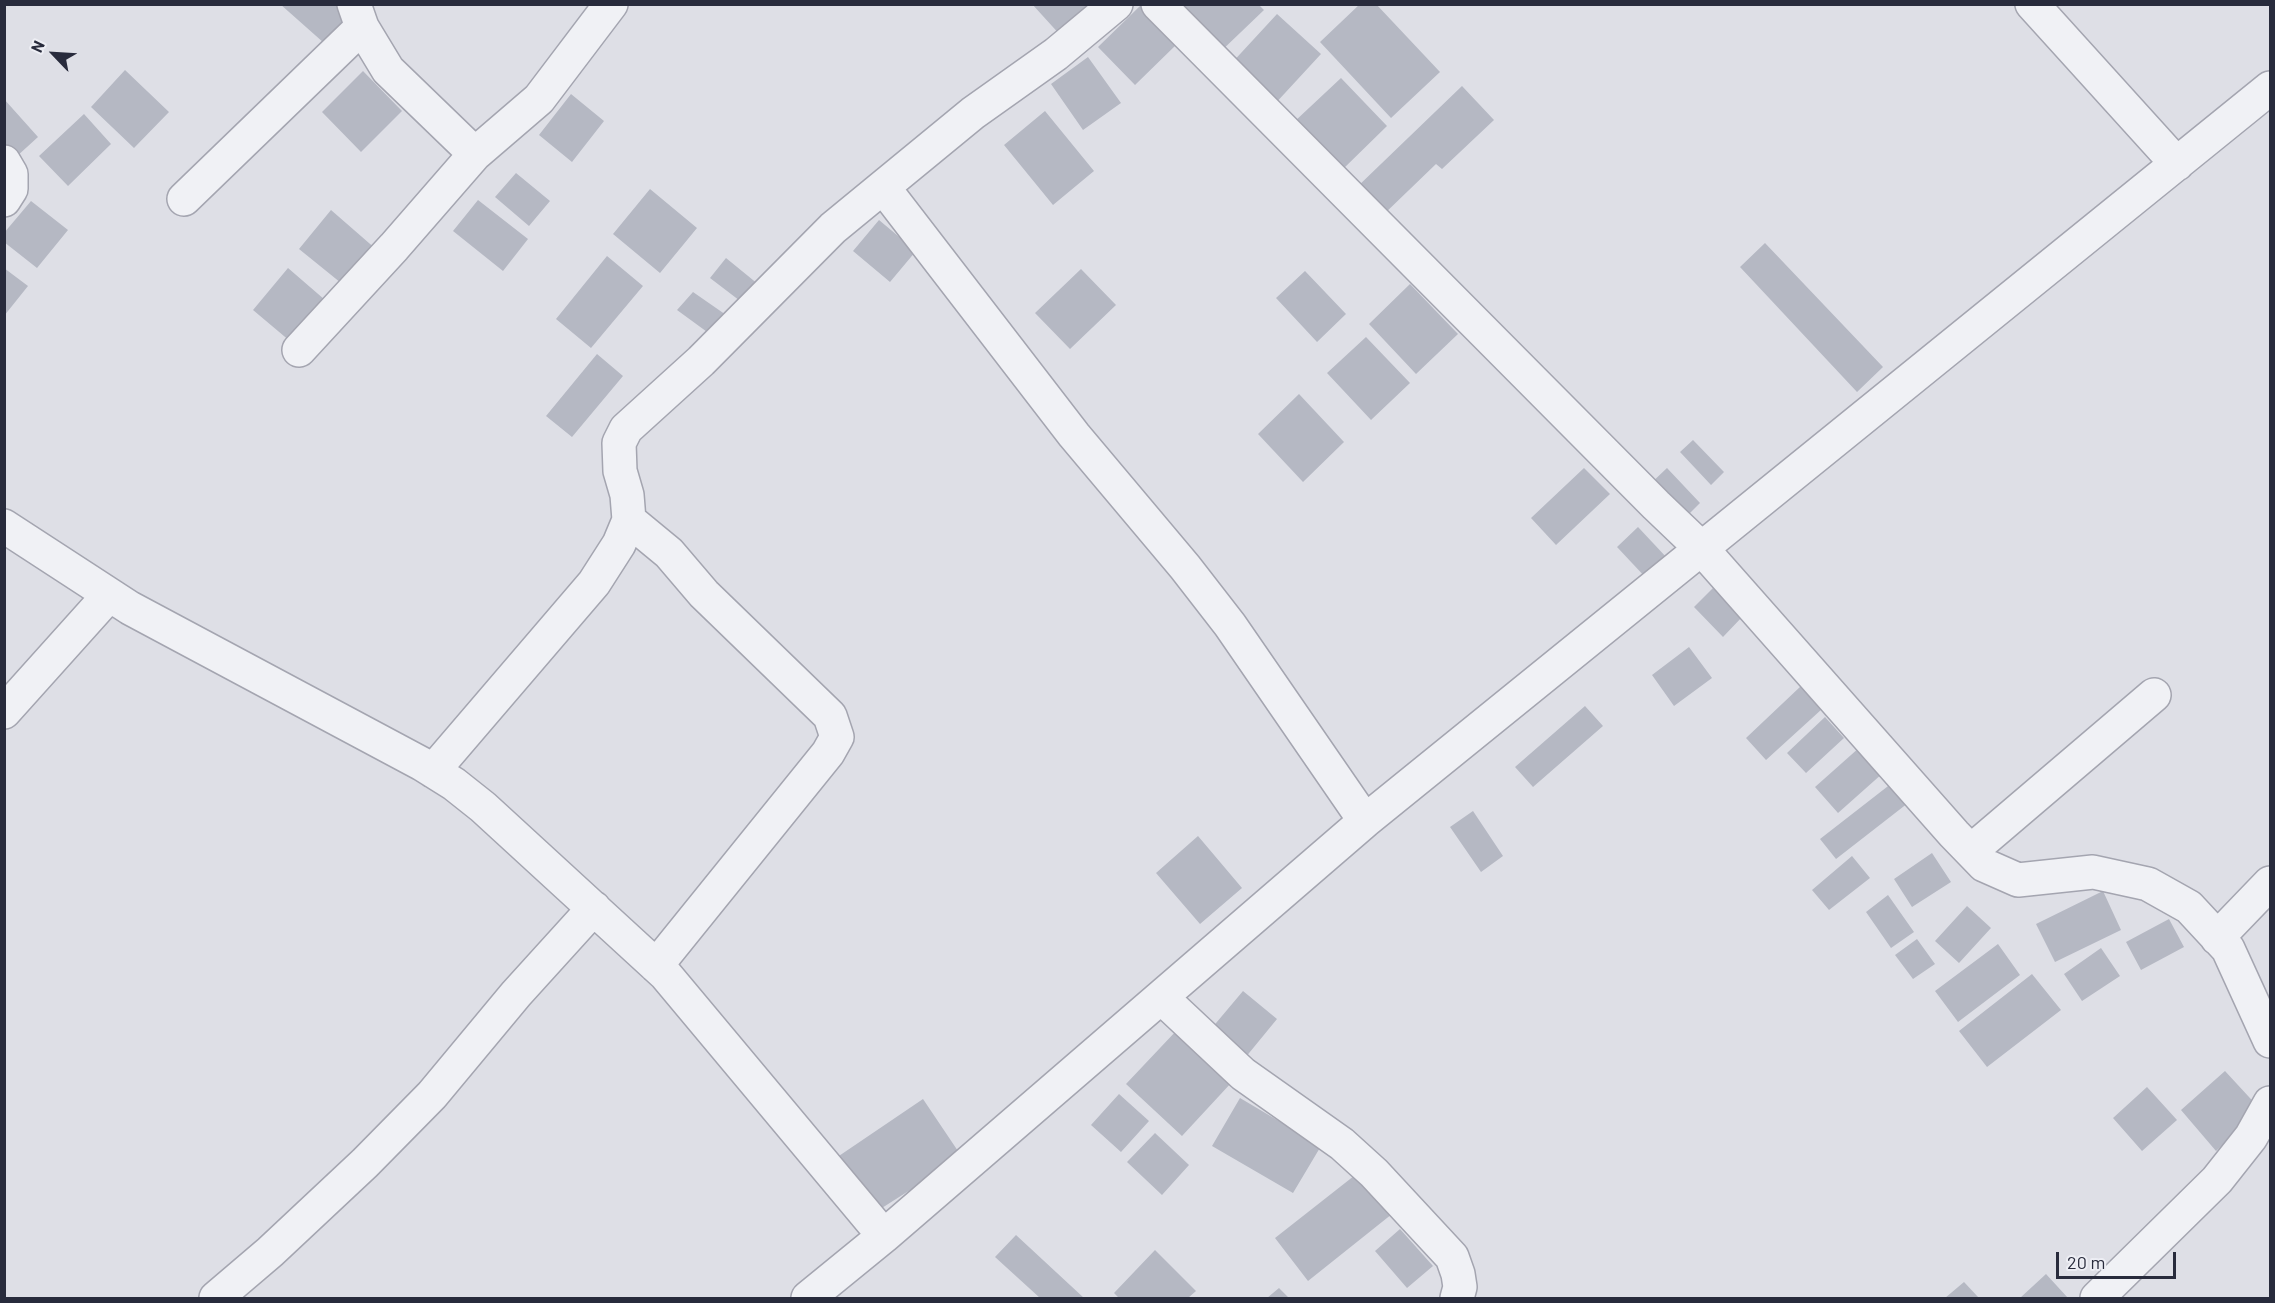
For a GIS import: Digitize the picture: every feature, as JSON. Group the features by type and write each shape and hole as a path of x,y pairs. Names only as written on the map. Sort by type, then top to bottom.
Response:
{"street":[{"path":"299,350 394,247 474,154 539,99 611,4"},
{"path":"433,771 594,583 619,544 629,520 627,495 620,471 619,443 626,429 701,361 833,228 973,113 1056,54 1116,4"},
{"path":"1158,4 1702,549 1984,865 2018,880 2092,872 2148,884 2188,907 2228,949 2271,1041"},
{"path":"2032,4 2177,164"},
{"path":"184,199 358,16 388,70 474,154"},
{"path":"808,1299 1365,821 2271,88"},
{"path":"4,162 11,174 10,189 4,200"},
{"path":"883,188 1074,435 1185,567 1230,625 1365,821"},
{"path":"629,520 669,553 704,594 830,716 837,737 828,753 656,966"},
{"path":"4,526 109,595 454,783 594,908 673,983 884,1236"},
{"path":"4,712 109,595"},
{"path":"1971,851 2154,695"},
{"path":"2217,938 2271,883"},
{"path":"216,1299 365,1163 432,1095 516,994 594,908"},
{"path":"1161,997 1243,1074 1342,1144 1374,1173 1452,1257 1460,1287 1457,1299"},
{"path":"2097,1299 2217,1180 2251,1137 2271,1103"}],"building":[{"path":"280,4 344,4 351,13 324,43"},
{"path":"1032,4 1098,4 1062,37"},
{"path":"1176,4 1258,4 1264,10 1217,55"},
{"path":"1360,4 1376,4 1440,72 1391,118 1320,42"},
{"path":"1140,6 1177,44 1135,85 1098,47"},
{"path":"1277,14 1321,54 1273,106 1229,66"},
{"path":"1088,57 1121,103 1083,130 1051,84"},
{"path":"125,70 169,112 134,148 91,107"},
{"path":"363,71 402,111 361,152 322,112"},
{"path":"1341,78 1387,126 1341,171 1294,122"},
{"path":"1462,86 1494,120 1442,169 1436,164 1381,217 1355,189"},
{"path":"571,94 604,121 572,162 539,135"},
{"path":"4,99 38,137 16,157 4,145"},
{"path":"1045,111 1094,171 1053,205 1004,145"},
{"path":"84,114 111,144 68,186 39,156"},
{"path":"516,173 550,201 529,226 495,197"},
{"path":"650,189 697,228 660,273 613,234"},
{"path":"478,200 528,239 503,271 453,231"},
{"path":"31,201 68,230 37,268 4,242 4,233"},
{"path":"331,210 377,250 346,287 299,249"},
{"path":"879,220 916,251 890,282 853,251"},
{"path":"1765,243 1883,367 1857,392 1740,267"},
{"path":"607,256 643,286 591,348 556,319"},
{"path":"726,258 764,289 748,307 710,278"},
{"path":"4,268 28,286 4,316"},
{"path":"288,268 332,306 297,347 253,310"},
{"path":"1081,269 1116,305 1070,349 1035,313"},
{"path":"1305,271 1346,314 1317,342 1276,298"},
{"path":"1410,284 1458,334 1416,374 1369,324"},
{"path":"693,292 729,317 714,337 677,310"},
{"path":"1366,337 1410,383 1371,420 1327,373"},
{"path":"597,354 623,376 572,437 546,416"},
{"path":"1299,394 1344,442 1303,482 1258,434"},
{"path":"1693,440 1724,472 1711,485 1680,452"},
{"path":"1584,468 1610,494 1556,545 1531,518"},
{"path":"1667,468 1700,503 1680,523 1647,487"},
{"path":"1638,527 1668,559 1647,579 1617,547"},
{"path":"1714,587 1743,616 1723,637 1694,607"},
{"path":"1689,647 1712,678 1674,706 1652,675"},
{"path":"1801,686 1822,709 1766,760 1746,738"},
{"path":"1585,706 1603,726 1533,787 1515,767"},
{"path":"1825,717 1844,738 1806,773 1787,753"},
{"path":"1860,747 1883,773 1838,813 1815,787"},
{"path":"1892,783 1908,803 1836,859 1820,839"},
{"path":"1473,811 1503,856 1481,872 1450,827"},
{"path":"1198,836 1242,888 1200,924 1156,873"},
{"path":"1932,853 1951,882 1912,907 1894,879"},
{"path":"1852,856 1870,878 1829,910 1812,890"},
{"path":"2103,891 2121,930 2055,962 2036,924"},
{"path":"1888,895 1914,932 1891,948 1866,912"},
{"path":"1967,906 1991,928 1959,963 1935,941"},
{"path":"2169,919 2184,947 2141,970 2126,942"},
{"path":"1917,939 1935,964 1913,979 1895,955"},
{"path":"1998,944 2020,975 1958,1022 1935,991"},
{"path":"2101,948 2120,976 2082,1001 2064,974"},
{"path":"2032,974 2061,1010 1987,1067 1959,1031"},
{"path":"1243,991 1277,1019 1245,1058 1211,1029"},
{"path":"1177,1030 1232,1082 1182,1136 1126,1084"},
{"path":"2225,1071 2261,1110 2216,1151 2181,1110"},
{"path":"2147,1087 2177,1120 2142,1151 2113,1118"},
{"path":"1119,1094 1149,1121 1121,1152 1091,1125"},
{"path":"1240,1098 1321,1146 1293,1193 1212,1146"},
{"path":"923,1099 962,1157 874,1213 830,1162"},
{"path":"1155,1133 1189,1165 1162,1195 1127,1162"},
{"path":"1359,1172 1392,1214 1308,1281 1275,1238"},
{"path":"1400,1229 1433,1266 1407,1288 1375,1251"},
{"path":"1016,1235 1084,1298 1040,1298 995,1257"},
{"path":"1155,1250 1196,1291 1188,1298 1119,1298 1114,1293"},
{"path":"2046,1274 2068,1298 2020,1298"},
{"path":"1964,1282 1979,1298 1945,1298"},
{"path":"1279,1288 1289,1298 1267,1298"}]}
